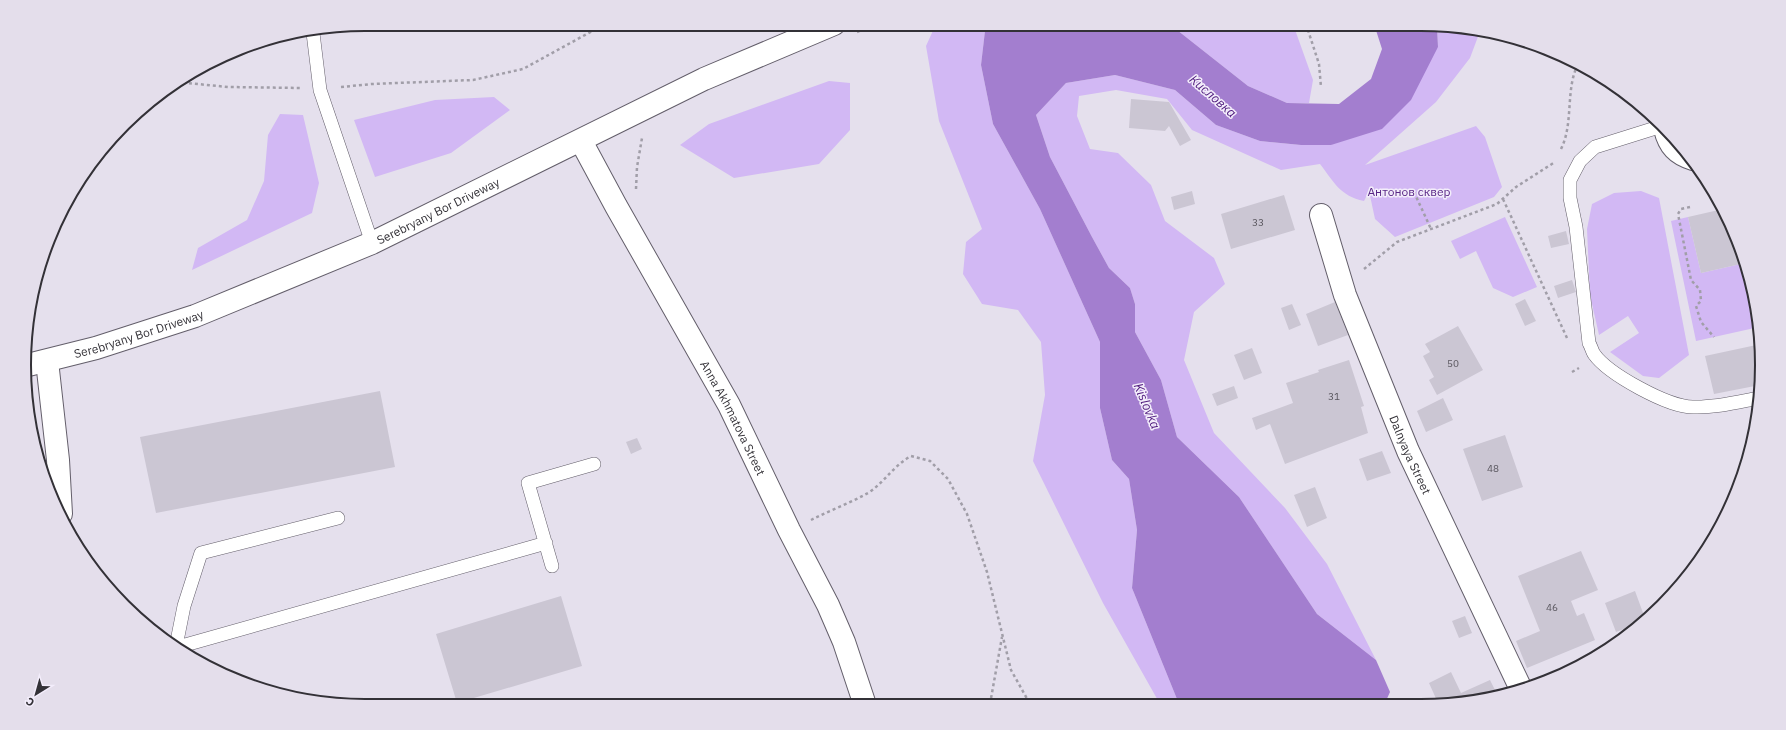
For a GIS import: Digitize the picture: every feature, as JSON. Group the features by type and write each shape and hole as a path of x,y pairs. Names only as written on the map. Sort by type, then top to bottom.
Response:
{"street":[{"name":"Serebryany Bor Driveway","path":"38,363 96,348 195,316 372,243 704,79 817,31"},
{"name":"Anna Akhmatova Street","path":"581,141 729,406 789,530 828,606 844,642 863,699"},
{"path":"1670,143 1678,153"},
{"name":"Dalnyaya Street","path":"1321,215 1345,295 1408,451 1519,684"},
{"path":"38,363 58,460 61,505"}],"lane":[{"path":"313,35 320,90 372,243"},
{"path":"1656,128 1595,147 1573,171 1570,180 1570,198 1580,257 1589,343 1594,354 1619,376 1645,391 1671,402 1690,408 1707,407 1753,399"},
{"path":"552,566 528,483 594,464"},
{"path":"178,642 184,606 201,553 338,518"},
{"path":"182,645 546,544"}],"path":[{"path":"186,83 228,87 284,87 320,90 372,84 473,80 523,69 592,31"},
{"path":"1308,31 1319,64 1321,87"},
{"path":"1560,151 1566,140 1571,91 1577,69"},
{"path":"1345,295 1367,265 1397,242 1497,204 1516,187 1555,162 1558,157"},
{"path":"1555,162 1573,171"},
{"path":"1414,192 1431,229"},
{"path":"1502,199 1567,339"},
{"path":"1690,207 1681,209 1678,214 1691,280 1700,290 1701,301 1696,306 1701,322 1714,337"},
{"path":"1572,372 1580,367 1577,360"},
{"path":"789,530 868,492 887,477 899,462 911,456 930,461 948,479 967,514 987,572 1011,670 1027,699"},
{"path":"991,699 1002,634"}],"green space":[{"path":"933,31 985,31 981,65 993,124 1040,209 1100,342 1100,408 1112,460 1129,479 1137,530 1132,588 1177,699 1157,699 1103,603 1033,461 1045,395 1041,342 1018,310 982,304 963,274 966,242 982,229 939,121 926,46"},
{"path":"1178,31 1296,31 1313,80 1309,103 1287,103 1248,86"},
{"name":"Aнтонов сквер","path":"1437,32 1478,36 1470,58 1436,102 1365,165 1476,126 1485,137 1502,187 1494,197 1395,237 1375,219 1369,191 1364,201 1349,196 1338,187 1320,164 1281,170 1192,130 1167,99 1116,90 1079,96 1077,116 1090,149 1118,153 1151,185 1165,221 1214,258 1225,284 1194,312 1184,360 1214,433 1285,508 1327,564 1376,660 1317,614 1239,497 1177,437 1161,380 1135,332 1135,304 1130,288 1109,268 1092,237 1050,157 1036,115 1066,83 1115,75 1175,90 1216,125 1260,141 1301,145 1331,145 1438,47"},
{"path":"829,81 850,83 850,130 819,164 734,178 680,145 709,124"},
{"path":"494,97 510,110 451,153 375,177 354,120 435,100"},
{"path":"280,114 303,115 319,183 312,213 192,270 198,248 247,220 264,181 268,135"},
{"path":"1641,191 1659,198 1689,355 1659,378 1643,376 1610,352 1639,333 1628,316 1599,335 1590,295 1587,229 1592,204 1614,193"},
{"path":"1505,217 1537,287 1513,297 1493,288 1476,251 1460,259 1451,241"},
{"path":"1688,217 1701,273 1739,264 1749,300 1753,328 1696,341 1671,221"}],"water":[{"path":"985,31 1178,31 1248,86 1287,103 1339,104 1371,79 1382,49 1376,31 1437,32 1438,47 1411,100 1382,129 1331,145 1301,145 1260,141 1216,125 1175,90 1115,75 1066,83 1036,115 1050,157 1092,237 1109,268 1130,288 1135,304 1135,332 1161,380 1177,437 1239,497 1317,614 1376,660 1390,692 1387,699 1177,699 1132,588 1137,530 1129,479 1112,460 1100,408 1100,342 1040,209 993,124 981,65"}],"building":[{"path":"1131,99 1169,102 1191,140 1180,146 1169,126 1165,131 1129,128"},
{"path":"1192,191 1195,204 1174,210 1171,197"},
{"path":"1284,195 1295,230 1231,249 1221,214"},
{"path":"1717,210 1730,237 1739,264 1701,273 1688,217"},
{"path":"1566,231 1569,244 1551,248 1548,236"},
{"path":"1572,280 1576,292 1558,298 1554,286"},
{"path":"1525,299 1536,321 1525,326 1515,304"},
{"path":"1335,302 1348,335 1318,346 1306,314"},
{"path":"1292,304 1301,325 1289,330 1281,308"},
{"path":"1458,326 1483,370 1437,395 1429,380 1434,377 1423,356 1430,352 1425,344"},
{"path":"1754,345 1754,386 1714,394 1705,356"},
{"path":"1252,348 1262,373 1244,380 1234,355"},
{"path":"1349,360 1364,406 1361,407 1368,433 1285,464 1270,424 1256,430 1252,418 1293,403 1286,383 1319,372 1318,370"},
{"path":"1234,386 1238,398 1217,406 1212,394"},
{"path":"380,391 395,467 156,513 140,437"},
{"path":"1443,398 1453,420 1426,432 1417,411"},
{"path":"1505,435 1523,487 1482,501 1463,449"},
{"path":"637,438 642,449 631,454 626,442"},
{"path":"1382,451 1391,473 1367,481 1359,459"},
{"path":"1315,487 1327,518 1307,527 1294,495"},
{"path":"1581,551 1598,590 1571,601 1577,616 1584,613 1595,640 1527,668 1516,641 1540,631 1518,576"},
{"path":"1635,591 1643,614 1626,628 1616,632 1605,603"},
{"path":"561,596 582,666 471,699 456,699 436,634"},
{"path":"1465,616 1472,633 1459,638 1452,621"},
{"path":"1451,672 1461,693 1490,680 1495,691 1465,696 1436,698 1429,683"}],"water label":[{"name":"Кисловка","path":"1213,96"},
{"name":"Kislovka","path":"1147,406"}]}
